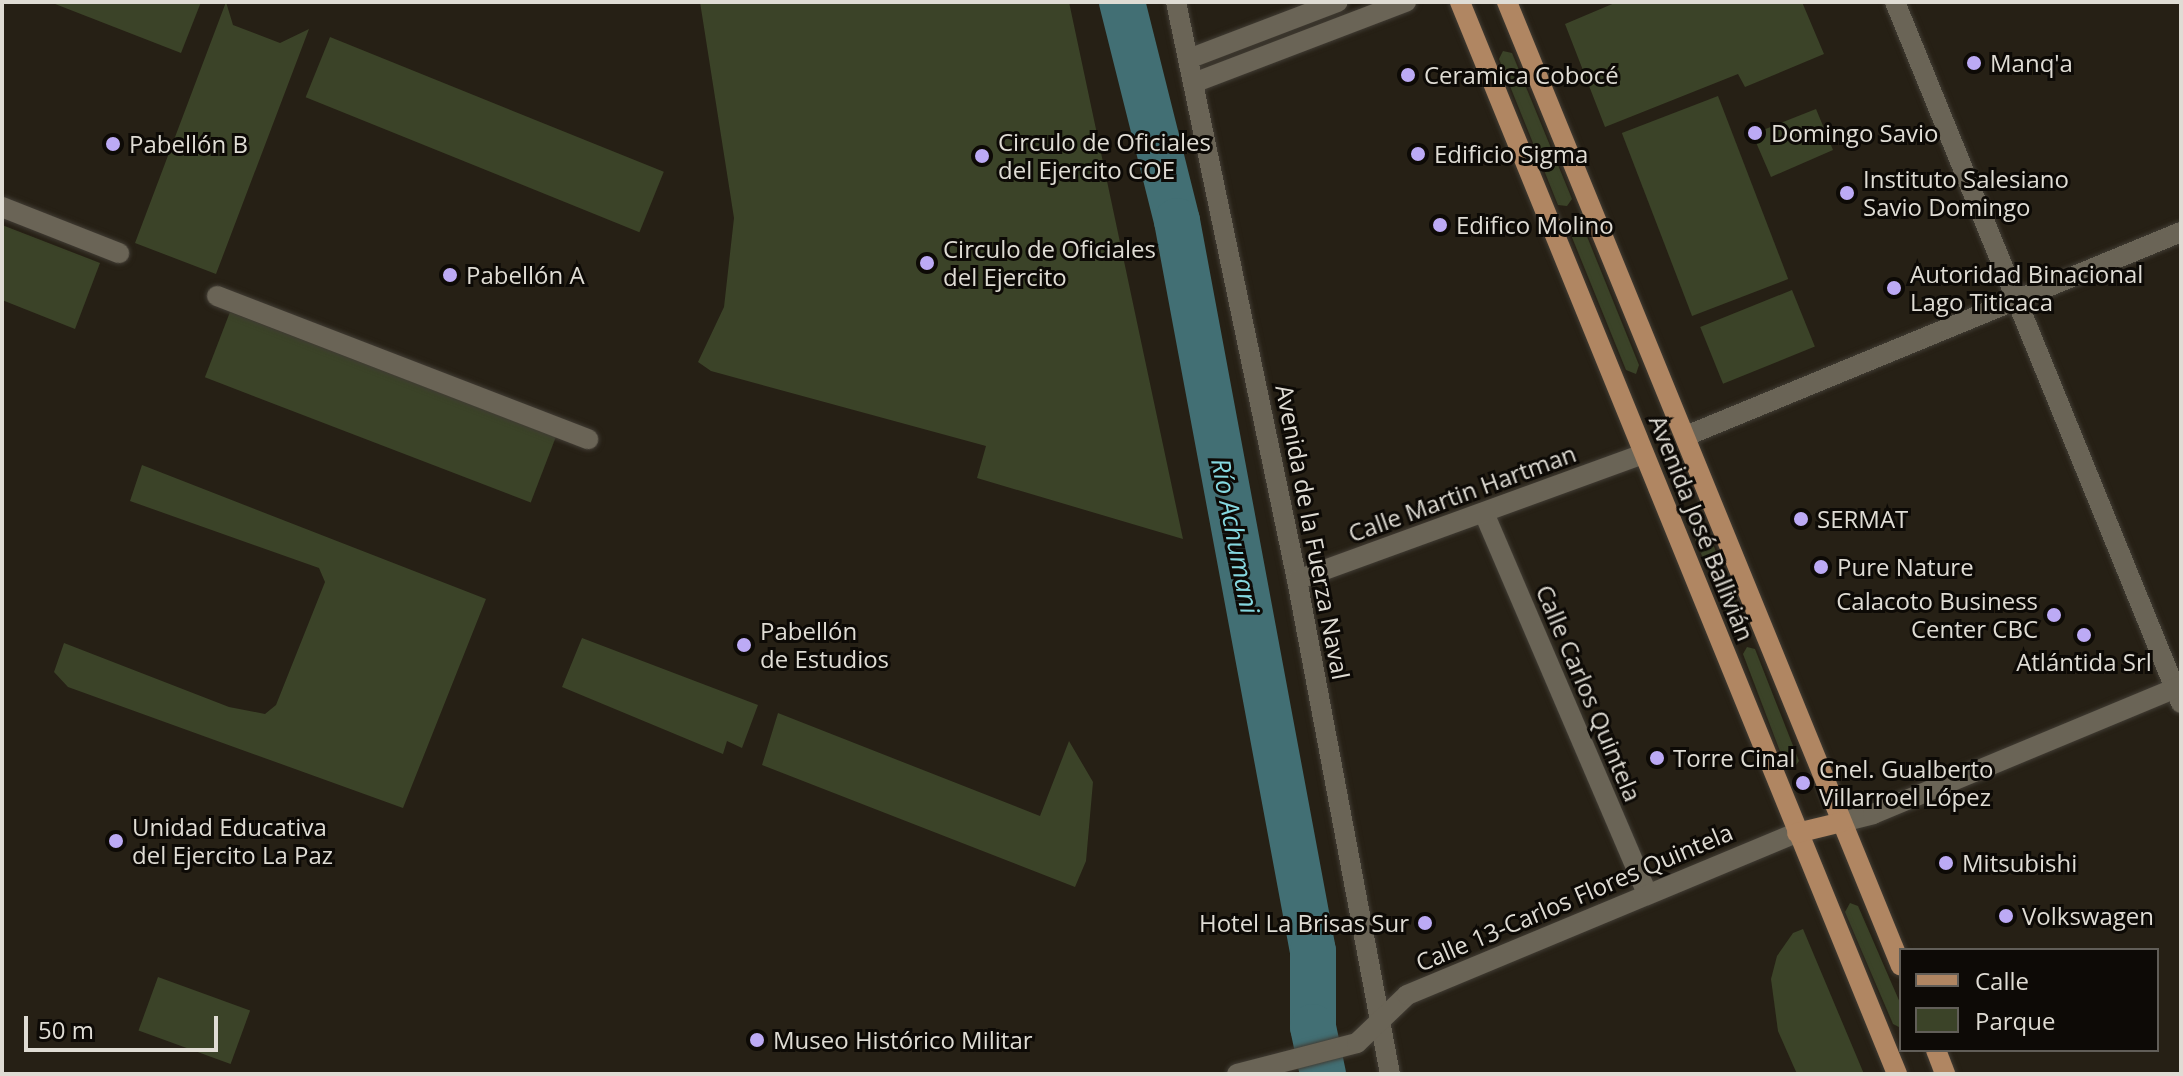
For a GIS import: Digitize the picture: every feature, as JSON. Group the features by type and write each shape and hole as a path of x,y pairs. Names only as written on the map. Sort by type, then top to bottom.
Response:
{"main road":[{"name":"Avenida José Ballivián","path":"1460,2 1897,1074"},
{"name":"Avenida José Ballivián","path":"1507,2 1899,961"},
{"path":"1797,833 1842,822"},
{"path":"1937,1052 1945,1074"}],"street":[{"name":"Avenida de la Fuerza Naval","path":"1176,2 1191,58 1297,580 1390,1074"},
{"path":"1191,58 1338,2"},
{"path":"1196,82 1406,2"},
{"path":"1842,822 1873,814 2179,692 1895,2"},
{"path":"2,207 119,253"},
{"path":"1686,436 2181,232"},
{"path":"217,296 588,439"},
{"name":"Calle Martin Hartman","path":"1297,580 1644,454"},
{"name":"Calle Carlos Quintela","path":"1484,513 1647,894"},
{"name":"Calle 13-Carlos Flores Quintela","path":"1259,1072 1357,1043 1407,995 1797,833"},
{"path":"1237,1074 1259,1072"}],"green space":[{"path":"50,2 201,2 181,53"},
{"path":"226,2 233,25 280,43 309,29 216,274 135,243"},
{"name":"Circulo de Oficiales del Ejercito","path":"700,2 1069,2 1183,539 977,478 986,446 711,371 698,362 724,307 734,218"},
{"path":"1617,2 1802,2 1824,54 1745,87 1738,74 1605,127 1565,24"},
{"path":"330,37 664,172 639,232 306,97"},
{"path":"1503,51 1512,53 1572,199 1567,206 1558,205 1499,59"},
{"path":"1718,96 1788,279 1692,316 1622,133"},
{"path":"1816,109 1833,150 1771,177 1755,140 1763,130"},
{"path":"1573,221 1582,224 1639,365 1636,374 1626,370 1569,230"},
{"path":"2,225 100,263 75,329 2,300"},
{"path":"1792,290 1815,347 1723,384 1700,327"},
{"path":"230,312 556,437 531,502 205,377"},
{"path":"142,465 486,599 403,808 68,687 54,672 64,643 229,707 265,714 276,705 325,582 319,568 130,501"},
{"path":"1692,512 1701,514 1744,622 1740,630 1732,628 1687,520"},
{"path":"582,638 758,705 742,748 727,741 723,754 562,687"},
{"path":"1747,647 1755,649 1799,761 1794,768 1786,767 1743,654"},
{"path":"778,713 1040,816 1069,741 1093,782 1086,861 1075,887 762,765"},
{"path":"1850,903 1858,906 1899,1000 1899,1027 1893,1024 1845,912"},
{"path":"1803,929 1864,1074 1797,1074 1778,1031 1771,979 1777,956 1793,933"},
{"path":"158,977 250,1011 231,1064 139,1031"}],"waterway":[{"name":"Río Achumani","path":"1122,2 1177,221 1313,951 1313,1027 1323,1074"}],"place":[{"name":"Manq'a","path":"1974,63"},
{"name":"Ceramica Cobocé","path":"1408,75"},
{"name":"Domingo Savio","path":"1755,133"},
{"name":"Pabellón B","path":"113,144"},
{"name":"Edificio Sigma","path":"1418,154"},
{"name":"Circulo de Oficiales del Ejercito COE","path":"982,156"},
{"name":"Instituto Salesiano Savio Domingo","path":"1847,193"},
{"name":"Edifico Molino","path":"1440,225"},
{"name":"Circulo de Oficiales del Ejercito","path":"927,263"},
{"name":"Pabellón A","path":"450,275"},
{"name":"Autoridad Binacional Lago Titicaca","path":"1894,288"},
{"name":"SERMAT","path":"1801,519"},
{"name":"Pure Nature","path":"1821,567"},
{"name":"Calacoto Business Center CBC","path":"2054,615"},
{"name":"Atlántida Srl","path":"2084,635"},
{"name":"Pabellón de Estudios","path":"744,645"},
{"name":"Torre Cinal","path":"1657,758"},
{"name":"Cnel. Gualberto Villarroel López","path":"1803,783"},
{"name":"Unidad Educativa del Ejercito La Paz","path":"116,841"},
{"name":"Mitsubishi","path":"1946,863"},
{"name":"Volkswagen","path":"2006,916"},
{"name":"Hotel La Brisas Sur","path":"1425,923"},
{"name":"Museo Histórico Militar","path":"757,1040"}]}
